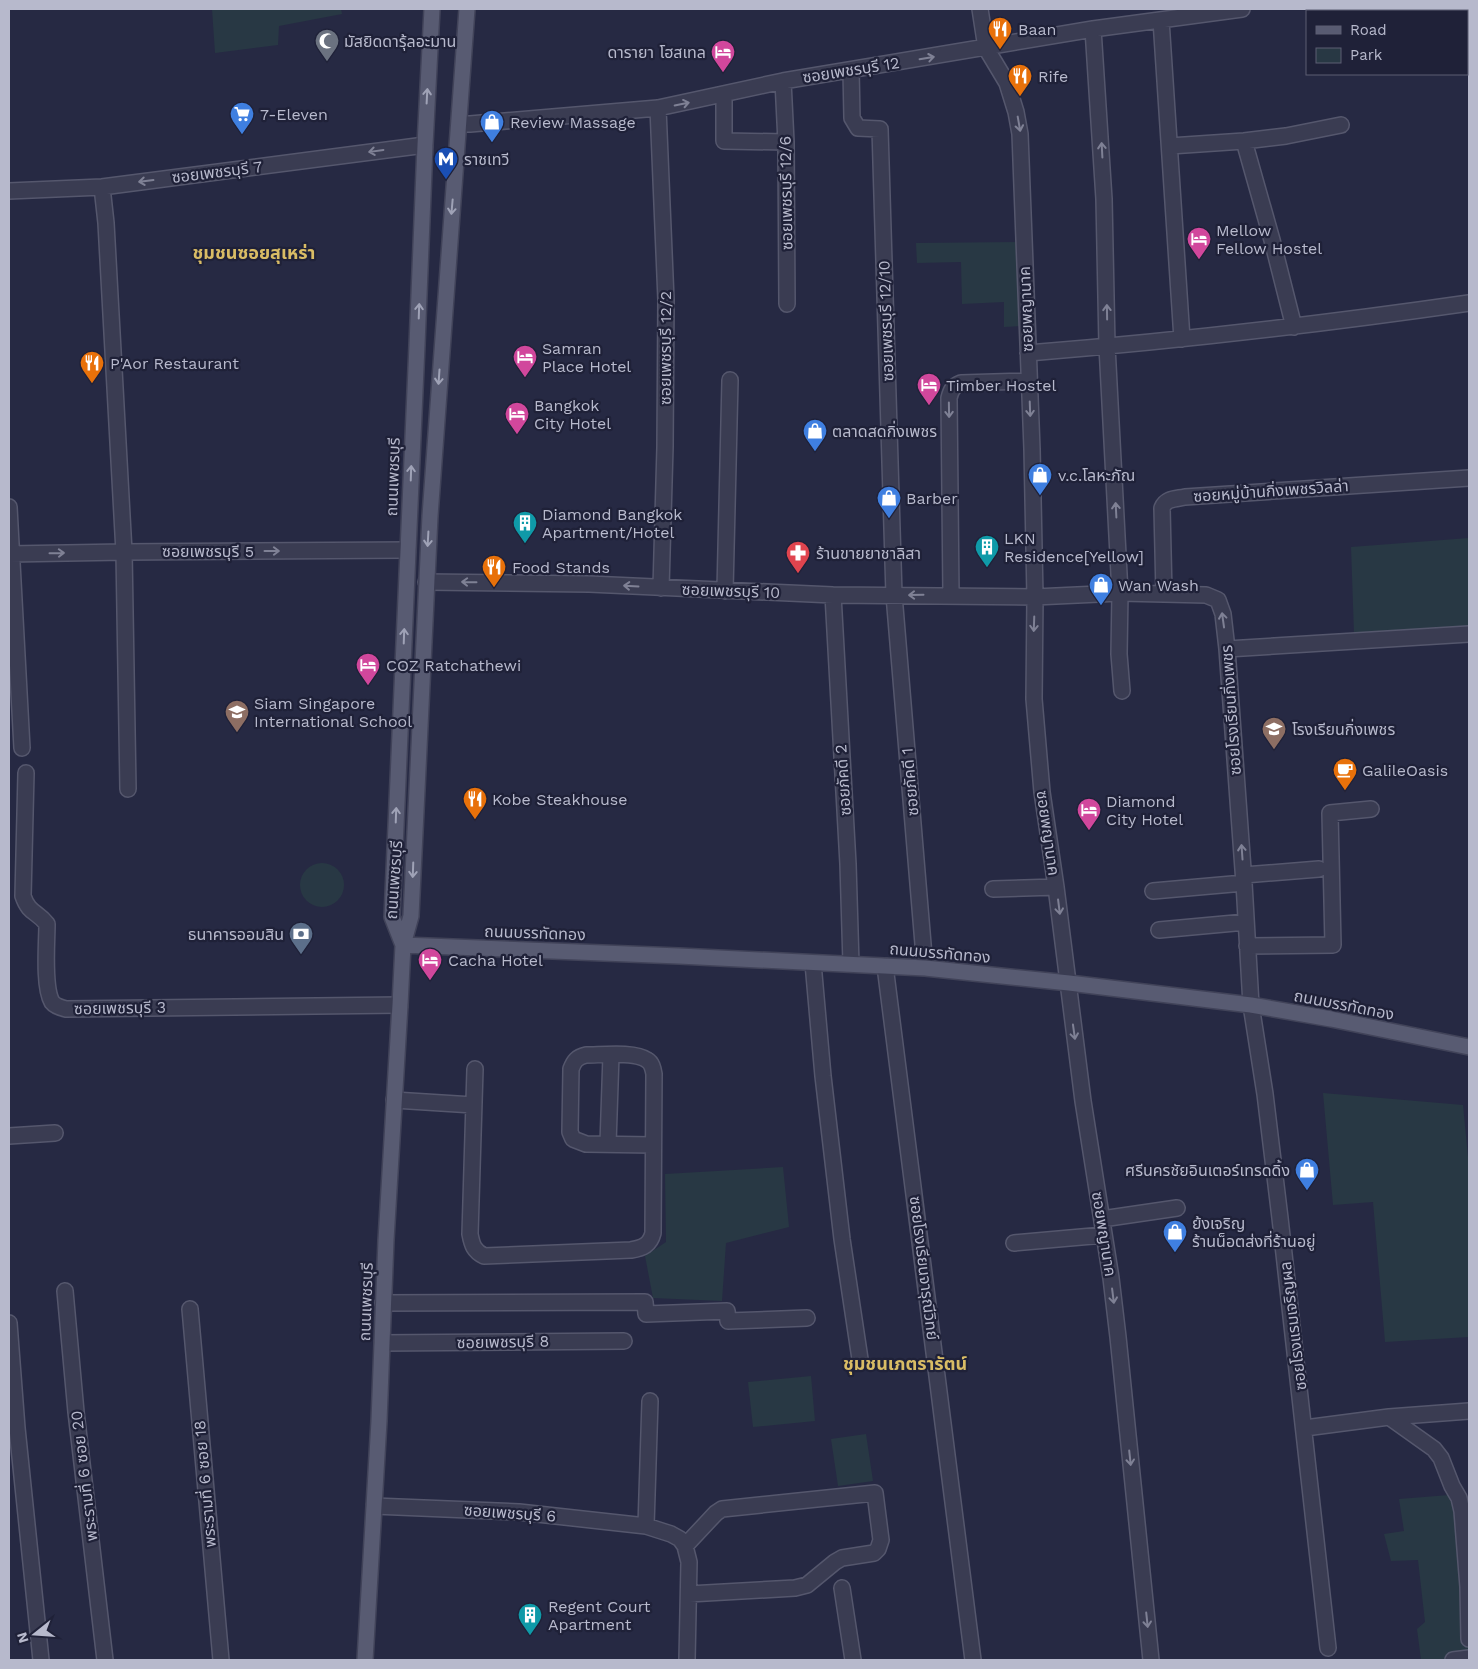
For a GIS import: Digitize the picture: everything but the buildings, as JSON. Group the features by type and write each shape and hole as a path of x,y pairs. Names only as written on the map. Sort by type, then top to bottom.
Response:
{"main road":[{"name":"ถนนเพชรบุรี","path":"403,945 392,917 432,9"},
{"name":"ถนนเพชรบุรี","path":"365,1660 403,945 411,916 426,582 445,293 467,9"},
{"name":"ถนนบรรทัดทอง","path":"403,945 925,968 1251,1005 1331,1019 1469,1048"}],"street":[{"name":"ซอยพญานาค","path":"980,9 986,48 1006,83 1016,112 1020,134 1035,597 1034,699 1042,792 1069,983 1072,1022 1118,1337 1151,1660"},
{"name":"ซอยเพชรบุรี 12","path":"459,124 658,108 783,81 986,48 1093,28 1242,9"},
{"path":"1161,20 1182,339"},
{"path":"1093,28 1104,199 1107,346 1120,593 1119,654 1122,691"},
{"name":"ซอยเพชรบุรี 12/10","path":"851,70 852,118 858,128 880,129 894,595"},
{"name":"ซอยเพชรบุรี 12/6","path":"783,81 786,142 787,304"},
{"path":"724,95 724,141 786,142"},
{"name":"ซอยเพชรบุรี 12/2","path":"658,108 666,300 665,447 661,588"},
{"path":"1170,146 1286,136 1341,125"},
{"path":"1244,141 1294,327"},
{"name":"ซอยเพชรบุรี 7","path":"9,191 102,187 425,145"},
{"path":"102,187 106,223 124,552 128,788"},
{"path":"1028,353 1294,327 1469,302"},
{"path":"725,591 730,380"},
{"path":"951,595 949,398 951,390 955,385 961,383 1029,381"},
{"name":"ซอยหมู่บ้านกิ่งเพชรวิลล่า","path":"1164,594 1162,508 1169,500 1185,497 1469,478"},
{"path":"9,507 22,748"},
{"name":"ซอยเพชรบุรี 5","path":"11,554 408,550"},
{"name":"ซอยเพชรบุรี 10","path":"426,582 589,584 833,595 1035,597"},
{"name":"ซอยโรงเรียนกิ่งเพชร","path":"1035,597 1120,593 1206,595 1218,600 1223,614 1227,649 1251,1005"},
{"name":"ซอยภัคดี 2","path":"833,595 852,964"},
{"name":"ซอยภัคดี 1","path":"894,595 925,968"},
{"path":"1227,649 1469,634"},
{"name":"ซอยเพชรบุรี 3","path":"26,773 23,896 26,906 42,917 47,924 47,984 52,1002 56,1006 66,1009 400,1005"},
{"path":"1247,946 1333,945 1330,813 1371,809"},
{"path":"1153,891 1319,869"},
{"path":"993,889 1056,887"},
{"path":"1159,930 1246,922"},
{"path":"814,963 823,1076 842,1240 860,1358"},
{"name":"ซอยโรงเรียนจารุณีวิทย์","path":"885,966 973,1660"},
{"name":"ซอยโรงแรมเจริญผล","path":"1251,1005 1265,1094 1328,1648"},
{"path":"475,1069 470,1234 476,1252 484,1256 631,1250 646,1246 651,1240 653,1233 654,1074 652,1064 645,1058 636,1056 586,1055 578,1057 574,1061 571,1070 570,1132 573,1139 586,1144 653,1145"},
{"path":"608,1144 611,1055"},
{"path":"394,1100 473,1105"},
{"path":"9,1136 55,1133"},
{"path":"1102,1219 1177,1208"},
{"path":"1014,1243 1104,1234"},
{"name":"พระรามที่ 6 ซอย 20","path":"65,1291 76,1412 105,1660"},
{"path":"383,1303 645,1302 646,1314 727,1311 728,1322 807,1318"},
{"name":"พระรามที่ 6 ซอย 18","path":"190,1308 221,1660"},
{"path":"9,1323 13,1429 41,1660"},
{"name":"ซอยเพชรบุรี 8","path":"382,1343 624,1341"},
{"path":"646,1526 650,1401"},
{"path":"1304,1428 1469,1411"},
{"path":"1389,1418 1434,1449 1441,1458 1452,1486 1460,1498 1468,1587 1469,1639"},
{"path":"687,1660 689,1562 685,1546 722,1509 874,1493 881,1540 878,1549 874,1553 842,1558 807,1585 795,1588 689,1594"},
{"name":"ซอยเพชรบุรี 6","path":"374,1506 519,1512 646,1526 680,1539 685,1546"},
{"path":"842,1588 853,1660"},
{"path":"1453,1660 1469,1658"}],"green space":[{"path":"212,9 341,9 342,14 279,26 278,45 215,53"},
{"path":"1019,242 1021,326 1004,327 1004,302 962,304 961,262 917,263 916,243"},
{"path":"1469,538 1469,629 1354,634 1351,547"},
{"path":"318,863 326,863 338,869 344,885 338,901 326,907 318,907 306,901 300,889 300,881 306,869"},
{"path":"1323,1093 1463,1105 1469,1157 1469,1337 1385,1342 1373,1202 1333,1205"},
{"path":"783,1167 789,1227 726,1243 722,1301 653,1298 645,1256 666,1242 665,1174"},
{"path":"811,1376 815,1421 753,1427 748,1382"},
{"path":"866,1434 873,1481 838,1486 831,1439"},
{"path":"1449,1495 1456,1508 1469,1660 1421,1660 1417,1629 1425,1622 1418,1560 1391,1561 1384,1534 1404,1531 1399,1499"}],"place":[{"name":"Baan","path":"1000,50"},
{"name":"มัสยิดดารุ้ลอะมาน","path":"327,62"},
{"name":"ดารายา โฮสเทล","path":"723,73"},
{"name":"Rife","path":"1020,97"},
{"name":"7-Eleven","path":"242,135"},
{"name":"Review Massage","path":"492,143"},
{"name":"ราชเทวี","path":"446,180"},
{"name":"Mellow Fellow Hostel","path":"1199,260"},
{"name":"Samran Place Hotel","path":"525,378"},
{"name":"P'Aor Restaurant","path":"92,384"},
{"name":"Timber Hostel","path":"929,406"},
{"name":"Bangkok City Hotel","path":"517,435"},
{"name":"ตลาดสดกิ่งเพชร","path":"815,452"},
{"name":"v.c.โลหะภัณ","path":"1040,496"},
{"name":"Barber","path":"889,519"},
{"name":"Diamond Bangkok Apartment/Hotel","path":"525,544"},
{"name":"LKN Residence[Yellow]","path":"987,568"},
{"name":"ร้านขายยาชาลิสา","path":"798,574"},
{"name":"Food Stands","path":"494,588"},
{"name":"Wan Wash","path":"1101,606"},
{"name":"COZ Ratchathewi","path":"368,686"},
{"name":"Siam Singapore International School","path":"237,733"},
{"name":"โรงเรียนกิ่งเพชร","path":"1274,750"},
{"name":"GalileOasis","path":"1345,791"},
{"name":"Kobe Steakhouse","path":"475,820"},
{"name":"Diamond City Hotel","path":"1089,831"},
{"name":"ธนาคารออมสิน","path":"301,955"},
{"name":"Cacha Hotel","path":"430,981"},
{"name":"ศรีนครชัยอินเตอร์เทรดดิ้ง","path":"1307,1191"},
{"name":"ย้งเจริญ ร้านน็อตส่งที่ร้านอยู่","path":"1175,1253"},
{"name":"Regent Court Apartment","path":"530,1636"}],"district":[{"name":"ชุมชนซอยสุเหร่า","path":"254,252"},
{"name":"ชุมชนเภตรารัตน์","path":"905,1363"}]}
